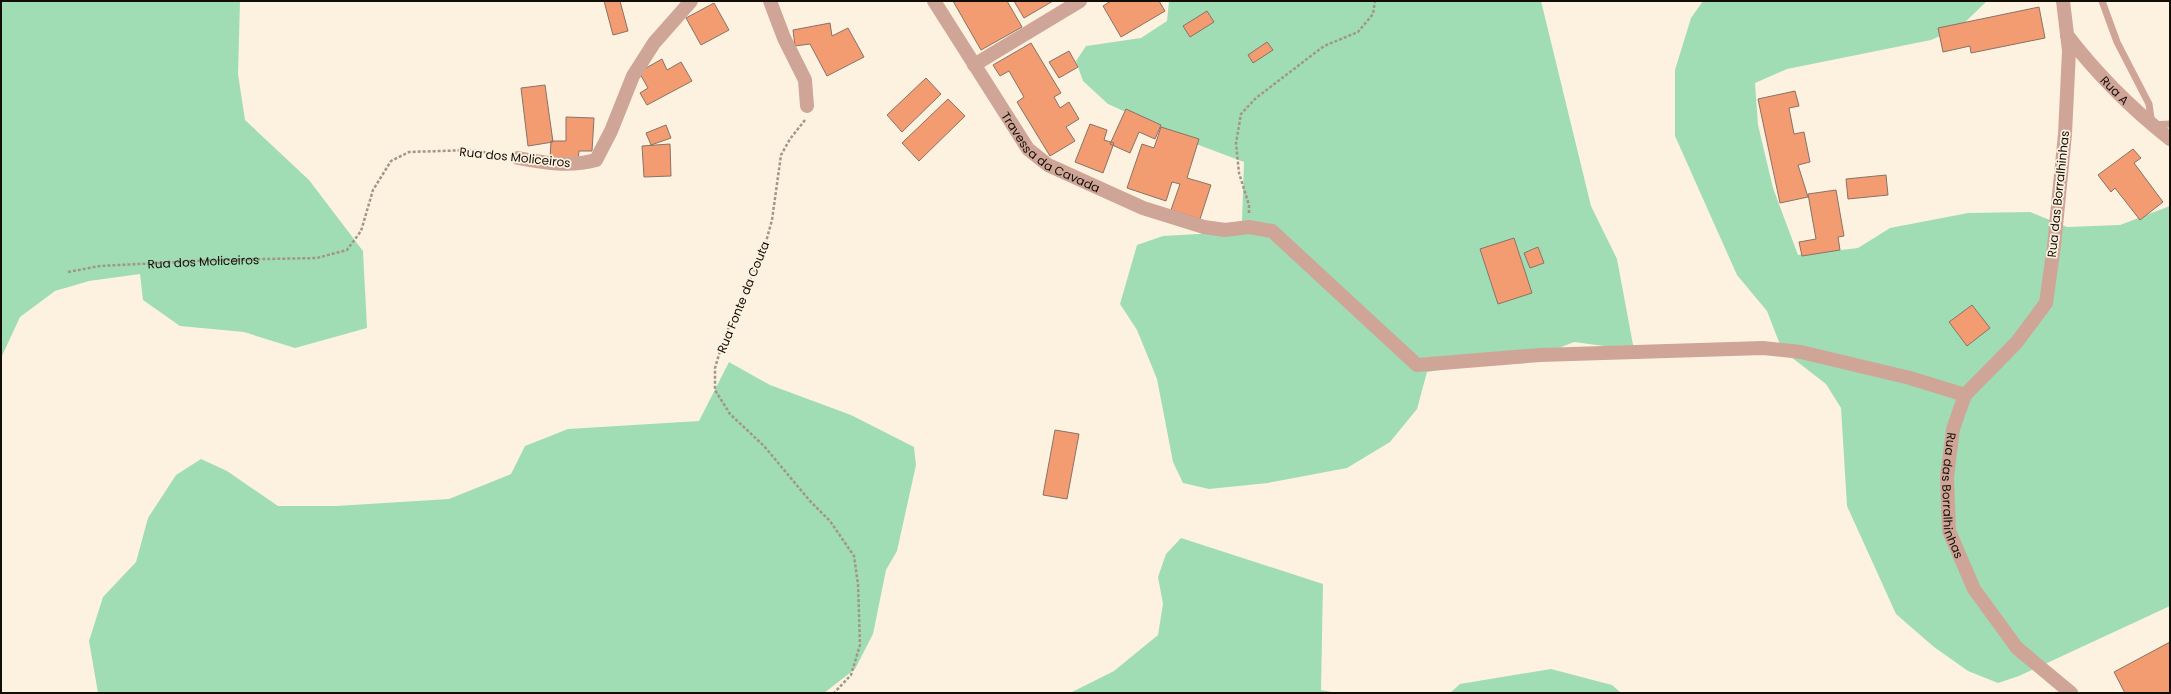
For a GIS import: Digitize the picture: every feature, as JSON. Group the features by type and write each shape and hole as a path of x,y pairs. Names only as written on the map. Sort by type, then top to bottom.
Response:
{"street":[{"name":"Rua dos Moliceiros","path":"518,158 542,163 579,164 596,160 612,131 633,76 654,43 691,1"},
{"path":"770,1 784,38 805,80 807,106"},
{"name":"Travessa da Cavada","path":"934,1 1028,149 1048,165 1142,208 1204,227 1225,230 1249,227 1272,231 1417,364 1540,355 1763,348 1802,352 1910,378 1965,395"},
{"path":"974,65 1080,1"},
{"name":"Rua das Borralhinhas","path":"2063,1 2069,51 2065,134 2054,246 2046,303 2017,342 1965,395 1953,429 1947,477 1949,531 1974,589 2017,648 2071,693"},
{"name":"Rua A","path":"2067,34 2084,57 2152,125 2170,139"}],"lane":[{"path":"2102,1 2117,42 2149,104 2152,125 2170,124"}],"path":[{"path":"1249,227 1249,205 1239,173 1236,143 1241,114 1256,98 1324,46 1358,32 1373,14 1375,1"},
{"name":"Rua Fonte da Couta","path":"807,106 804,121 790,139 781,155 772,220 764,249 724,338 715,368 715,390 730,414 764,446 810,501 830,521 854,556 858,584 860,645 851,675 834,693"},
{"name":"Rua dos Moliceiros","path":"68,272 100,266 218,260 317,258 346,250 361,231 373,190 391,161 409,152 470,150 518,158"}],"green space":[{"path":"1,1 240,1 238,74 245,120 309,180 363,251 367,328 295,348 244,332 180,326 143,300 140,274 89,281 55,291 20,317 1,358"},
{"path":"1169,1 1541,1 1591,206 1617,259 1634,350 1574,342 1544,354 1427,372 1417,409 1390,442 1347,468 1268,483 1209,489 1183,483 1173,462 1157,379 1137,330 1120,304 1137,245 1163,236 1233,232 1242,221 1244,162 1196,144 1108,104 1083,81 1076,61 1086,46 1141,38 1167,21"},
{"path":"1703,1 1987,1 1960,27 1931,40 1787,69 1755,83 1758,125 1773,188 1798,255 1858,248 1890,228 1968,213 2030,212 2067,227 2120,225 2170,206 2170,606 2019,676 1998,683 1968,671 1934,647 1896,614 1847,506 1841,408 1826,384 1782,350 1767,311 1737,275 1675,136 1675,70 1691,18"},
{"path":"729,362 770,385 851,415 914,447 916,465 897,551 886,570 873,634 855,669 824,693 98,693 89,641 103,597 136,562 148,518 176,475 201,459 227,471 278,506 336,506 449,499 511,474 525,446 568,429 699,421"},
{"path":"1181,538 1323,584 1321,690 1337,693 1070,693 1114,671 1158,635 1163,604 1158,577 1166,554"},
{"path":"1551,669 1612,685 1621,693 1450,693 1460,684"}],"building":[{"path":"604,1 620,1 628,31 613,35"},
{"path":"953,1 1007,1 1022,27 981,50"},
{"path":"1014,1 1053,1 1024,18"},
{"path":"1111,1 1159,1 1165,11 1121,37 1103,6"},
{"path":"714,3 729,30 701,45 686,18"},
{"path":"2039,7 2045,38 1971,53 1970,46 1943,52 1938,28"},
{"path":"1207,11 1214,22 1190,37 1183,26"},
{"path":"830,23 832,36 848,28 864,57 827,76 810,44 795,46 793,30"},
{"path":"1267,42 1273,50 1253,63 1248,55"},
{"path":"1031,43 1061,93 1054,97 1060,108 1069,102 1079,119 1066,127 1075,141 1050,156 1017,102 1024,97 1009,71 1000,76 993,65"},
{"path":"1069,51 1078,67 1059,78 1049,62"},
{"path":"662,59 667,70 681,62 692,81 647,105 640,93 648,88 639,72"},
{"path":"926,78 941,94 902,132 887,115"},
{"path":"545,85 553,142 528,146 521,88"},
{"path":"1795,91 1799,106 1789,108 1794,134 1804,132 1810,162 1798,165 1808,197 1780,203 1758,99"},
{"path":"948,99 965,116 919,161 902,143"},
{"path":"1126,109 1161,125 1155,139 1139,132 1130,153 1110,144"},
{"path":"566,117 594,118 592,151 579,151 578,160 550,159 551,141 566,141"},
{"path":"1090,124 1107,130 1104,140 1114,143 1103,173 1075,162"},
{"path":"666,125 671,138 651,145 646,133"},
{"path":"1161,127 1199,139 1187,178 1211,185 1200,219 1171,210 1180,184 1172,182 1166,201 1127,188 1142,144 1154,148"},
{"path":"670,144 671,176 644,177 642,146"},
{"path":"2133,149 2141,158 2134,163 2163,202 2140,220 2115,188 2111,192 2098,175"},
{"path":"1886,175 1888,195 1848,199 1846,179"},
{"path":"1836,190 1844,236 1838,237 1840,250 1802,256 1799,242 1816,239 1808,194"},
{"path":"1514,238 1532,293 1498,304 1480,249"},
{"path":"1538,247 1544,263 1530,268 1524,253"},
{"path":"1972,305 1990,328 1967,346 1949,322"},
{"path":"1055,430 1079,434 1067,499 1043,495"},
{"path":"2170,642 2170,693 2125,693 2114,672"}]}
